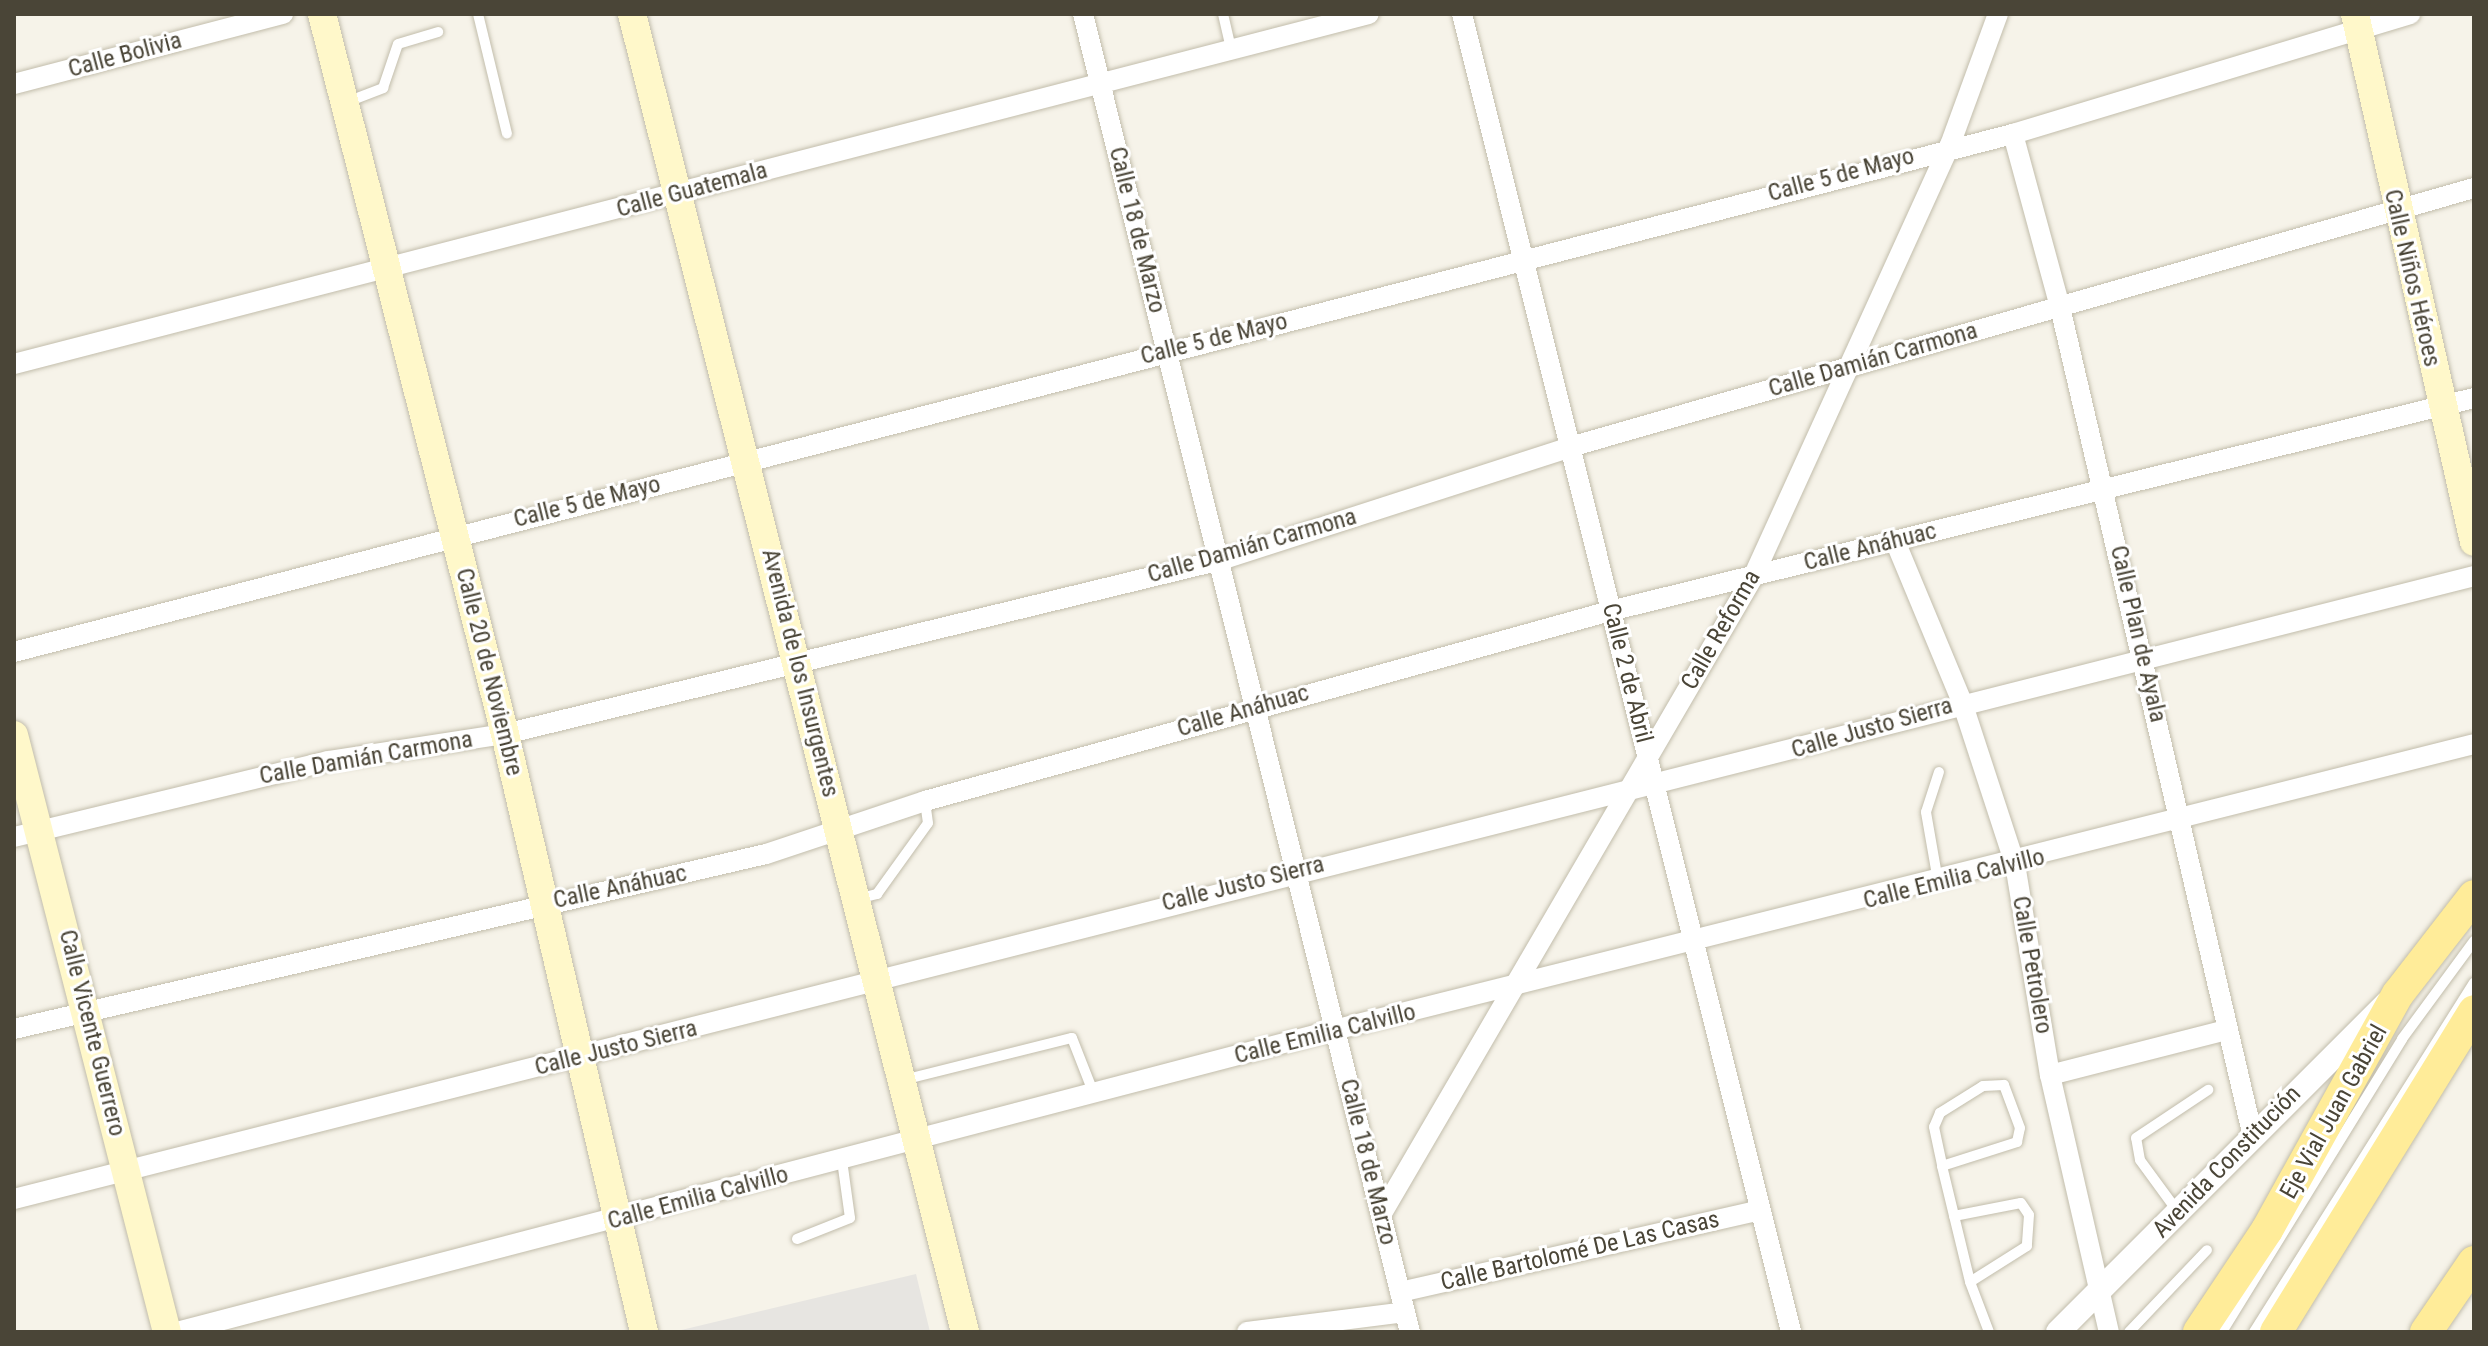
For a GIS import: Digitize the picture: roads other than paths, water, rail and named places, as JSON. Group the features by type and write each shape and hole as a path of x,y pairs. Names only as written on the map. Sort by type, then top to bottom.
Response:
{"main road":[{"name":"Calle 20 de Noviembre","path":"322,14 390,268 505,734 644,1332"},
{"name":"Avenida de los Insurgentes","path":"632,14 965,1332"},
{"name":"Calle Niños Héroes","path":"2364,21 2402,210 2456,403 2474,487"},
{"name":"Calle Niños Héroes","path":"2456,403 2474,542"},
{"name":"Calle Vicente Guerrero","path":"14,735 27,834 87,1012 167,1332"},
{"name":"Eje Vial Juan Gabriel","path":"2199,1332 2267,1230 2398,994 2474,896"},
{"path":"2276,1332 2474,1011"},
{"path":"2426,1332 2474,1262"}],"street":[{"name":"Calle Bolivia","path":"14,84 283,14"},
{"name":"Calle 18 de Marzo","path":"1083,14 1258,706 1295,870 1405,1312"},
{"name":"Calle Guatemala","path":"14,364 1369,14"},
{"name":"Calle 2 de Abril","path":"1462,14 1791,1332"},
{"name":"Calle 5 de Mayo","path":"14,652 1167,350 1523,261 1950,145 2013,134 2364,21 2410,14"},
{"name":"Calle Reforma","path":"1381,1215 1622,795 1753,577 1854,365 1950,145 1997,15"},
{"name":"Calle Plan de Ayala","path":"2013,134 2060,307 2253,1137"},
{"name":"Calle Damián Carmona","path":"27,834 328,761 505,734 1221,560 1570,447 2474,188"},
{"name":"Calle Anáhuac","path":"14,1029 838,830 925,801 1258,706 1610,611 1895,541 2102,484 2456,403"},
{"name":"Calle Petrolero","path":"1895,541 1962,702 2015,864 2050,1075 2109,1332"},
{"name":"Calle Justo Sierra","path":"14,1199 580,1058 1295,870 1656,787 1962,702 2474,576"},
{"name":"Calle Emilia Calvillo","path":"177,1332 916,1143 1334,1030 1694,945 2474,744"},
{"name":"Avenida Constitución","path":"2058,1332 2398,994"},
{"path":"2050,1075 2227,1030"},
{"name":"Calle Bartolomé De Las Casas","path":"1247,1332 1405,1312 1760,1210"}],"lane":[{"path":"478,14 507,134"},
{"path":"1223,14 1231,49"},
{"path":"345,102 383,88 398,44 438,32"},
{"path":"1939,772 1926,812 1939,883"},
{"path":"855,899 877,894 928,823 925,801"},
{"path":"2222,1332 2402,1039 2474,941"},
{"path":"2254,1332 2474,983"},
{"path":"901,1081 1072,1038 1094,1094"},
{"path":"1942,1166 2017,1142 2020,1128 2004,1085 1989,1083 1935,1119 1942,1166 1970,1282 1989,1332"},
{"path":"2180,1213 2140,1160 2136,1138 2208,1090"},
{"path":"797,1239 850,1218 842,1160"},
{"path":"1954,1216 2021,1203 2029,1215 2027,1246 1970,1282"},
{"path":"2129,1332 2207,1250"}]}
